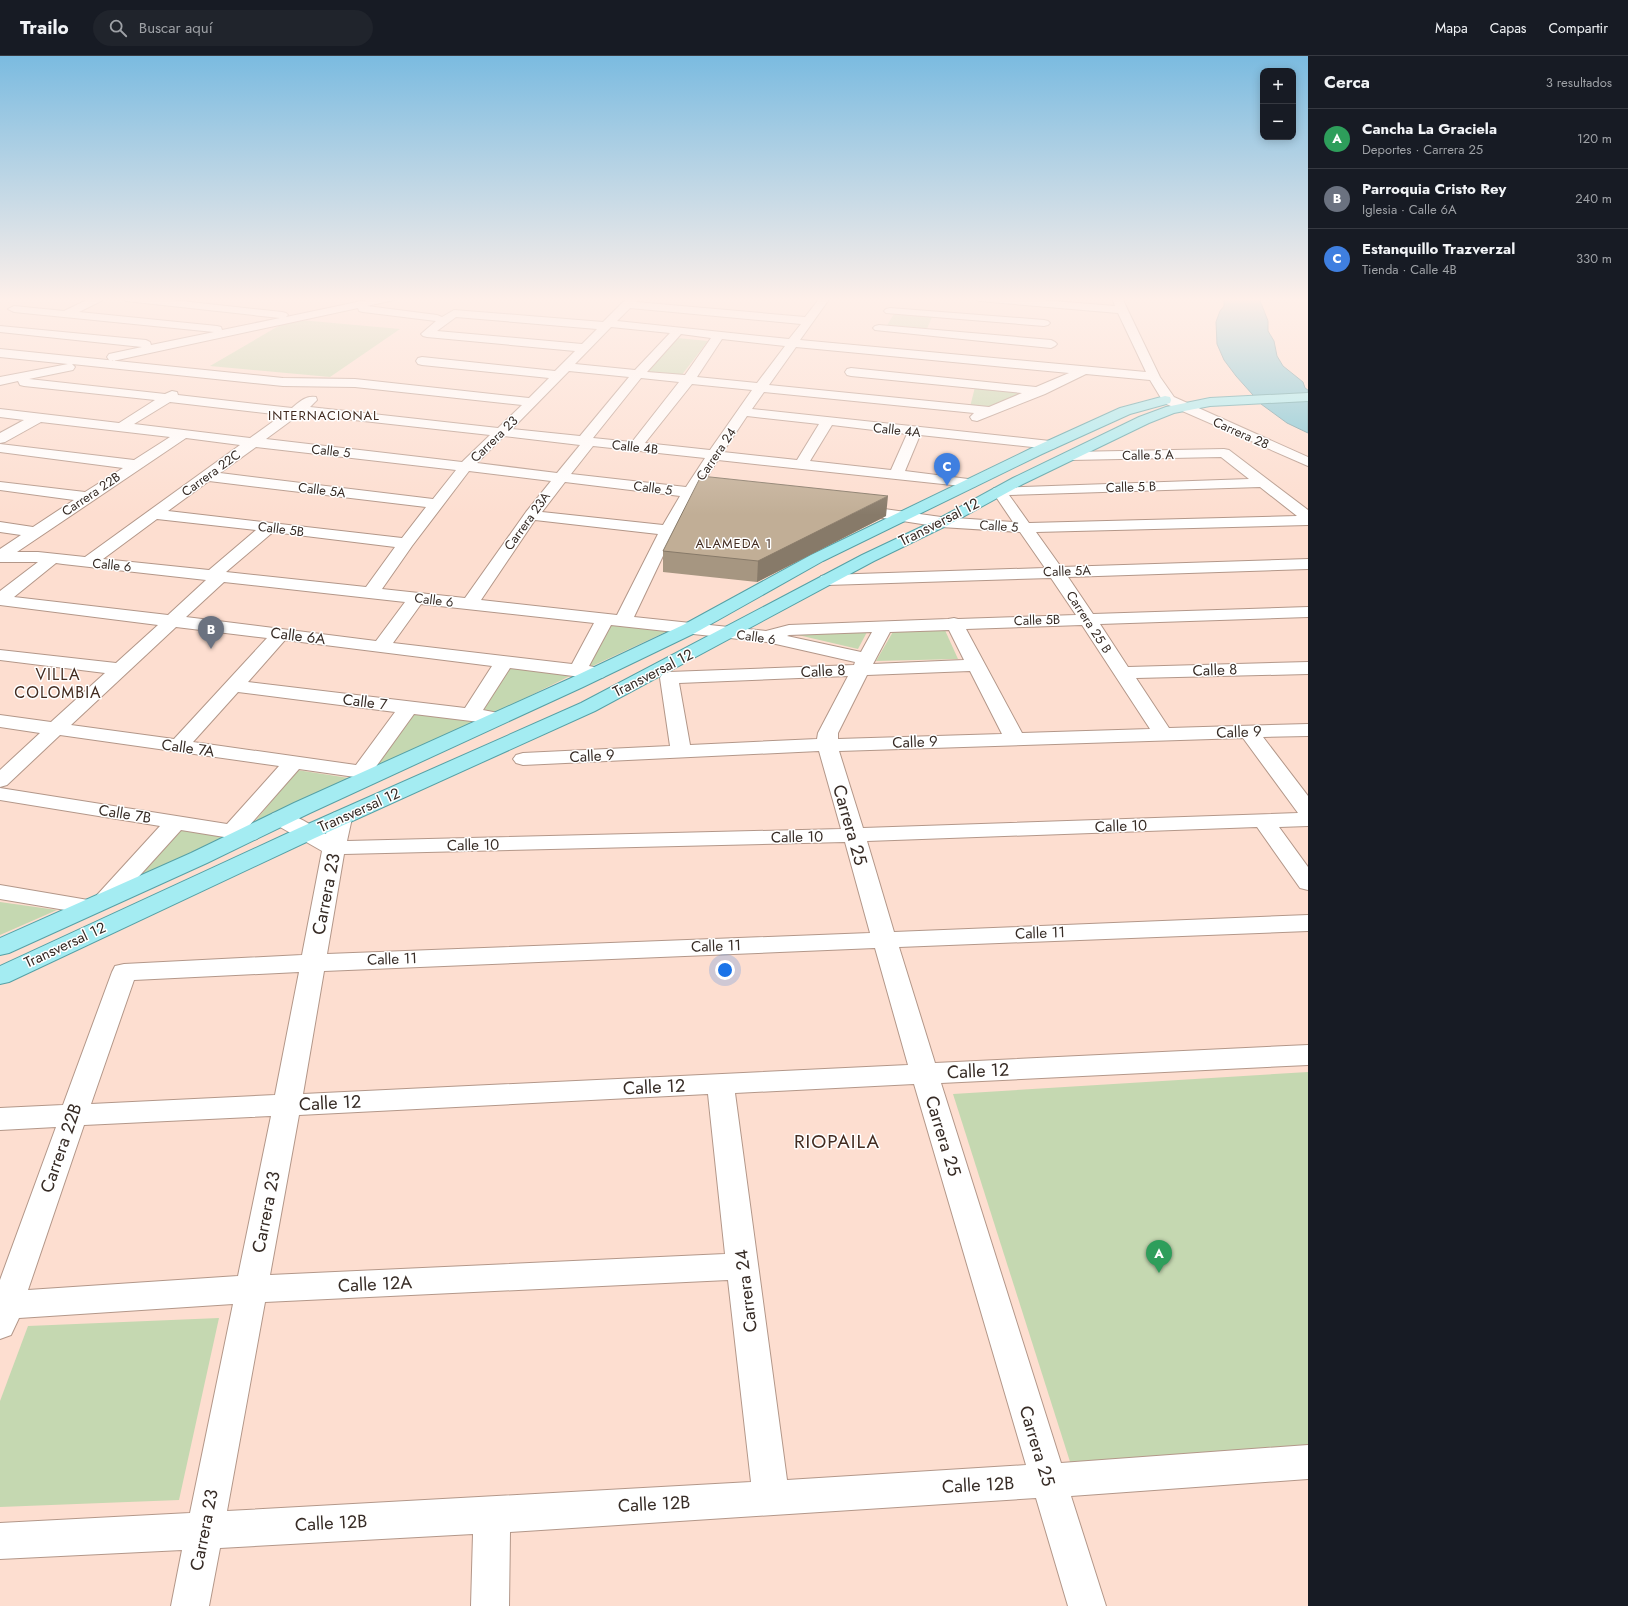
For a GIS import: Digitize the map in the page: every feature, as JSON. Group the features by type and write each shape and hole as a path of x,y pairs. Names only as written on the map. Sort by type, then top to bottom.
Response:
{"main road":[{"name":"Transversal 12","path":"0,948 199,858 241,833 281,818 368,773 496,718 689,629 818,558 971,483 1125,411 1141,406 1308,391"},
{"name":"Transversal 12","path":"1251,396 1308,397"},
{"name":"Transversal 12","path":"0,976 307,833 588,707 827,580 999,491 1144,420 1160,414 1176,403"}],"street":[{"path":"2,380 50,370"},
{"path":"75,400 127,370"},
{"path":"174,370 282,382 355,383 532,402"},
{"path":"551,370 638,374 886,401 960,422 1040,391 1083,370"},
{"name":"Carrera 23A","path":"470,604 530,515 641,370"},
{"path":"635,447 695,370"},
{"name":"Carrera 24","path":"623,621 668,530 690,492 773,370"},
{"path":"1087,370 1154,377"},
{"path":"1151,370 1154,377 1176,403"},
{"name":"Carrera 23","path":"371,592 406,543 466,466 562,371"},
{"path":"837,396 851,372 1040,391"},
{"path":"121,427 207,374"},
{"path":"886,401 897,377"},
{"name":"Calle 4B","path":"2,380 971,483"},
{"name":"Carrera 22C","path":"88,562 255,442 334,382"},
{"path":"960,422 971,384"},
{"name":"Carrera 28","path":"1176,403 1308,462"},
{"path":"0,440 63,407"},
{"name":"Calle 4A","path":"744,412 915,432 960,422 1050,446"},
{"name":"Calle 5","path":"0,413 737,497"},
{"path":"801,464 827,422"},
{"path":"896,475 915,432"},
{"name":"Carrera 22B","path":"0,556 183,434"},
{"path":"0,448 136,465"},
{"name":"Calle 5 A","path":"1071,456 1224,453 1262,483"},
{"name":"Calle 5A","path":"207,476 437,504"},
{"path":"1262,483 1308,519"},
{"name":"Calle 5 B","path":"999,491 1262,483"},
{"path":"0,486 87,497"},
{"name":"Carrera 25 B","path":"999,491 1056,572 1163,734"},
{"name":"Calle 5","path":"840,509 941,522 1025,528 1308,519"},
{"name":"Calle 5B","path":"156,514 406,543"},
{"path":"530,515 668,530"},
{"path":"0,527 34,532"},
{"path":"0,781 268,528"},
{"name":"Calle 6","path":"0,556 53,558 371,592 729,633 766,638 863,664"},
{"path":"0,599 53,558"},
{"name":"Calle 5A","path":"827,580 1308,564"},
{"path":"382,646 417,598"},
{"name":"Calle 6A","path":"0,599 596,673"},
{"name":"Calle 5B","path":"766,638 789,630 954,623 1308,612"},
{"path":"578,670 605,619"},
{"path":"954,623 1015,738"},
{"name":"Carrera 25","path":"884,626 828,733 827,745 924,1073 1087,1606"},
{"path":"179,746 280,634"},
{"path":"0,655 120,669"},
{"path":"470,715 504,662"},
{"name":"Calle 8","path":"681,751 669,678 863,664 976,665"},
{"name":"Calle 8","path":"1123,673 1308,668"},
{"name":"Calle 7","path":"234,686 496,718"},
{"path":"368,773 408,708"},
{"name":"Calle 7A","path":"0,721 368,773"},
{"name":"Calle 9","path":"523,759 681,751 1015,738 1308,730"},
{"path":"1249,732 1308,811"},
{"path":"241,833 293,762"},
{"name":"Calle 7B","path":"0,794 241,833"},
{"path":"281,818 334,848"},
{"name":"Carrera 23","path":"190,1606 250,1289 287,1106 334,848 341,818"},
{"name":"Calle 10","path":"334,848 853,835 1308,819"},
{"path":"1264,821 1308,883"},
{"path":"0,892 97,903 176,822"},
{"name":"Calle 11","path":"124,972 1308,922"},
{"name":"Carrera 22B","path":"3,1315 124,972"},
{"name":"Calle 12","path":"0,1119 1308,1055"},
{"name":"Carrera 24","path":"720,1084 771,1498"},
{"name":"Calle 12A","path":"3,1315 250,1289 743,1266"},
{"name":"Calle 12B","path":"0,1541 204,1531 771,1498 1048,1481 1308,1462"},
{"path":"490,1606 492,1514"}],"green space":[{"path":"257,370 340,370 330,377"},
{"path":"649,370 685,370 681,376 647,373"},
{"path":"975,387 1022,392 987,409 970,407"},
{"path":"609,623 670,630 588,668"},
{"path":"944,628 958,659 876,661 894,630"},
{"path":"867,632 858,649 798,635"},
{"path":"510,668 572,675 495,713 481,712"},
{"path":"413,713 476,721 371,768"},
{"path":"297,770 349,778 252,825"},
{"path":"178,829 229,837 136,879"},
{"path":"0,902 57,910 0,935"},
{"path":"1308,1072 1308,1452 1072,1468 953,1094"},
{"path":"219,1318 179,1500 0,1507 0,1401 28,1326"}],"water":[{"path":"1232,370 1288,370 1303,382 1305,388 1308,390 1308,433 1287,423 1261,404"}],"building":[{"path":"701,476 888,496 758,561 663,551"}],"place":[{"name":"Estanquillo Trazverzal","path":"947,486"},
{"name":"Parroquia Cristo Rey","path":"211,649"},
{"name":"Cancha La Graciela","path":"1159,1273"}],"district":[{"name":"INTERNACIONAL","path":"324,415"},
{"name":"ALAMEDA 1","path":"734,543"},
{"name":"VILLA COLOMBIA","path":"58,683"},
{"name":"RIOPAILA","path":"837,1141"}]}
